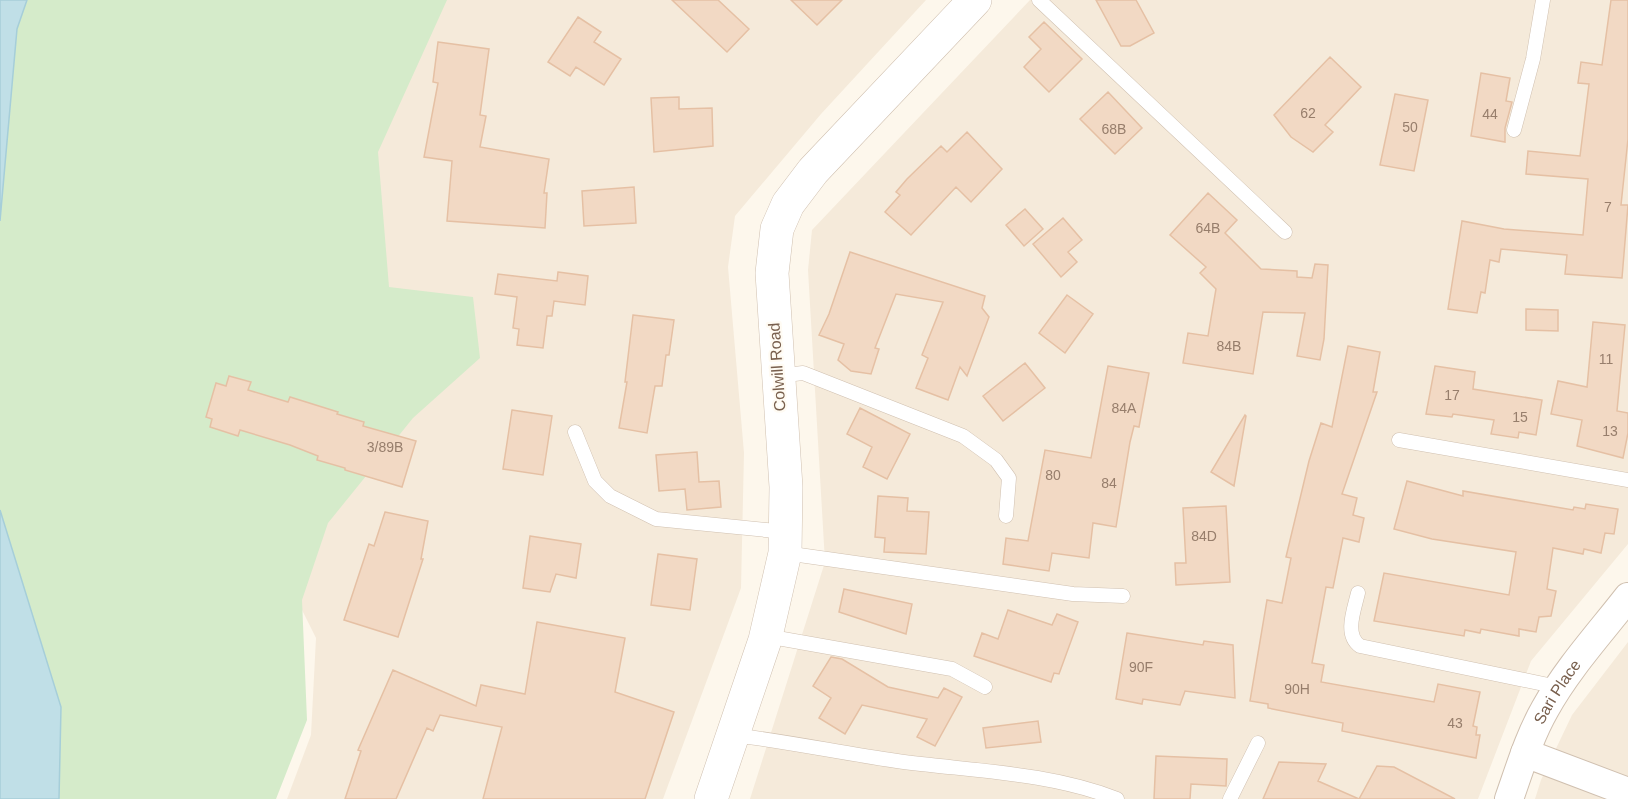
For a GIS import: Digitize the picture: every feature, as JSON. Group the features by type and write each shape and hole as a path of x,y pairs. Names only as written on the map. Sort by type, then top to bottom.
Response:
{"street":[{"name":"Colwill Road","path":"711,799 766,636 785,542 786,488 777,376 773,251 777,229 788,204 813,171 975,0"},
{"name":"Sari Place","path":"1509,799 1525,753 1544,710 1558,687 1628,597"},
{"path":"1525,753 1628,792"}],"lane":[{"path":"1040,0 1285,232"},
{"path":"1514,130 1533,59 1544,0"},
{"path":"777,376 803,373 963,436 996,460 1010,478 1006,516"},
{"path":"575,432 595,481 610,496 656,519 1073,594 1123,596"},
{"path":"1399,440 1628,480"},
{"path":"1358,593 1351,631 1355,643 1360,646 1558,687"},
{"path":"766,636 952,669 985,687"},
{"path":"734,735 895,761 1038,778 1092,789 1117,799"},
{"path":"1230,799 1258,743"}],"shaded area":[{"path":"414,0 926,0 821,114 735,216 728,267 744,453 741,588 663,799 287,799 311,735 316,638 291,588 373,104"},
{"path":"1030,0 1628,0 1628,544 1531,661 1478,799 750,799 825,562 808,270 812,230"},
{"path":"1628,642 1628,799 1535,799 1541,780 1572,715"}],"green space":[{"path":"0,0 447,0 378,152 389,287 473,297 480,358 413,418 328,523 302,600 307,720 276,799 0,799"}],"water":[{"path":"0,0 27,0 17,29 0,221"},
{"path":"0,510 61,707 59,799 0,799"}],"building":[{"path":"672,0 718,0 749,29 727,52"},
{"path":"791,0 842,0 817,25"},
{"path":"1096,0 1136,0 1154,33 1130,46 1121,46"},
{"path":"1611,0 1628,0 1628,139 1621,205 1628,205 1622,278 1565,274 1567,255 1501,249 1499,262 1490,260 1485,293 1481,292 1477,313 1448,309 1462,221 1504,229 1583,235 1588,179 1526,174 1528,151 1580,156 1589,84 1578,83 1581,62 1602,65"},
{"path":"578,17 601,32 594,42 621,59 604,85 576,67 570,76 548,62"},
{"path":"1044,22 1082,59 1049,92 1024,67 1041,49 1029,37"},
{"path":"438,42 489,49 480,115 486,116 480,147 549,159 544,193 547,193 545,228 447,221 452,161 424,157 438,83 433,82"},
{"path":"1330,57 1361,87 1325,125 1333,132 1313,152 1291,137 1274,115"},
{"path":"1481,73 1510,78 1506,101 1512,102 1505,128 1505,142 1471,136"},
{"path":"1108,92 1142,128 1115,154 1080,119"},
{"path":"1395,94 1428,100 1414,171 1380,165"},
{"path":"679,97 679,109 712,108 713,146 654,152 651,98"},
{"path":"967,132 1002,169 971,202 956,187 911,235 885,212 900,195 896,192 907,179 941,146 947,152"},
{"path":"634,187 636,223 584,226 582,191"},
{"path":"1208,193 1237,220 1225,233 1261,269 1297,271 1297,277 1312,278 1315,264 1328,265 1324,339 1320,360 1297,356 1305,313 1263,312 1253,374 1183,363 1188,333 1208,336 1216,289 1200,273 1206,267 1170,235"},
{"path":"1025,209 1043,229 1024,246 1006,225"},
{"path":"1063,218 1082,240 1068,252 1077,262 1061,277 1033,244"},
{"path":"850,252 985,296 982,308 989,317 967,376 960,367 948,400 916,388 928,358 922,355 943,302 896,294 875,348 879,349 871,374 851,371 838,360 844,344 819,335 829,314"},
{"path":"558,272 588,276 585,305 554,301 552,316 547,316 543,348 517,345 519,329 513,328 517,297 495,294 498,274 557,281"},
{"path":"1067,295 1093,314 1065,353 1039,333"},
{"path":"1526,309 1558,310 1558,331 1526,330"},
{"path":"633,315 674,320 662,386 655,386 647,433 619,428 627,382 625,382"},
{"path":"1593,322 1625,325 1617,411 1628,413 1628,433 1623,458 1577,446 1582,420 1551,414 1558,381 1587,387"},
{"path":"1348,346 1380,352 1373,392 1377,392 1342,494 1357,498 1353,515 1364,518 1359,542 1343,538 1333,588 1326,587 1312,663 1324,665 1321,682 1434,702 1438,684 1480,692 1473,726 1477,727 1476,735 1480,735 1476,758 1342,731 1343,723 1268,708 1268,704 1250,701 1267,600 1282,603 1291,558 1286,557 1309,461 1321,423 1332,427"},
{"path":"1025,363 1045,388 1003,421 983,396"},
{"path":"1108,366 1149,373 1139,427 1134,426 1130,442 1116,527 1093,523 1089,558 1052,553 1049,571 1003,564 1006,538 1028,541 1045,450 1091,458"},
{"path":"1435,366 1475,372 1473,389 1542,400 1536,435 1519,432 1518,438 1491,434 1494,420 1453,414 1452,417 1426,414"},
{"path":"229,376 251,382 248,390 288,402 290,397 364,422 363,426 416,441 402,487 317,460 318,456 290,445 240,430 238,436 210,427 212,419 206,417 216,383 226,386"},
{"path":"860,408 910,434 887,479 863,467 872,447 847,434"},
{"path":"512,410 552,416 543,475 503,469"},
{"path":"1246,416 1234,486 1211,472"},
{"path":"697,452 699,482 719,481 721,507 687,510 685,489 659,491 656,455"},
{"path":"1407,481 1463,496 1463,491 1573,510 1574,507 1585,509 1586,504 1618,509 1614,534 1605,533 1601,553 1584,549 1583,554 1553,548 1547,589 1556,591 1551,616 1539,617 1536,632 1519,629 1519,636 1481,629 1480,633 1465,630 1464,636 1374,621 1384,573 1509,595 1516,552 1432,539 1394,529"},
{"path":"878,496 908,498 907,511 929,512 926,554 884,552 885,538 875,537"},
{"path":"1226,506 1230,582 1176,585 1175,563 1186,563 1183,508"},
{"path":"385,512 428,521 421,559 423,559 398,637 344,620 369,544 374,546"},
{"path":"530,536 581,544 576,578 556,574 550,592 523,588"},
{"path":"658,554 697,559 690,610 651,605"},
{"path":"844,589 912,604 906,634 839,612"},
{"path":"1008,610 1052,625 1057,614 1078,622 1059,674 1054,673 1051,682 974,656 982,633 998,639"},
{"path":"537,622 625,638 615,692 674,712 645,799 483,799 502,727 440,715 433,731 427,728 396,799 345,799 361,751 358,750 393,670 476,706 481,685 525,694"},
{"path":"1127,633 1203,645 1204,641 1233,645 1235,698 1185,691 1180,705 1143,699 1142,704 1116,699"},
{"path":"831,657 842,659 888,687 938,698 944,688 962,697 935,746 917,737 927,719 862,705 845,734 819,718 831,698 813,686"},
{"path":"1038,721 1041,742 986,748 983,728"},
{"path":"1156,756 1227,759 1226,786 1191,784 1190,799 1154,799"},
{"path":"1279,762 1326,764 1318,781 1359,799 1263,799"},
{"path":"1377,766 1394,767 1455,799 1359,799"}]}
